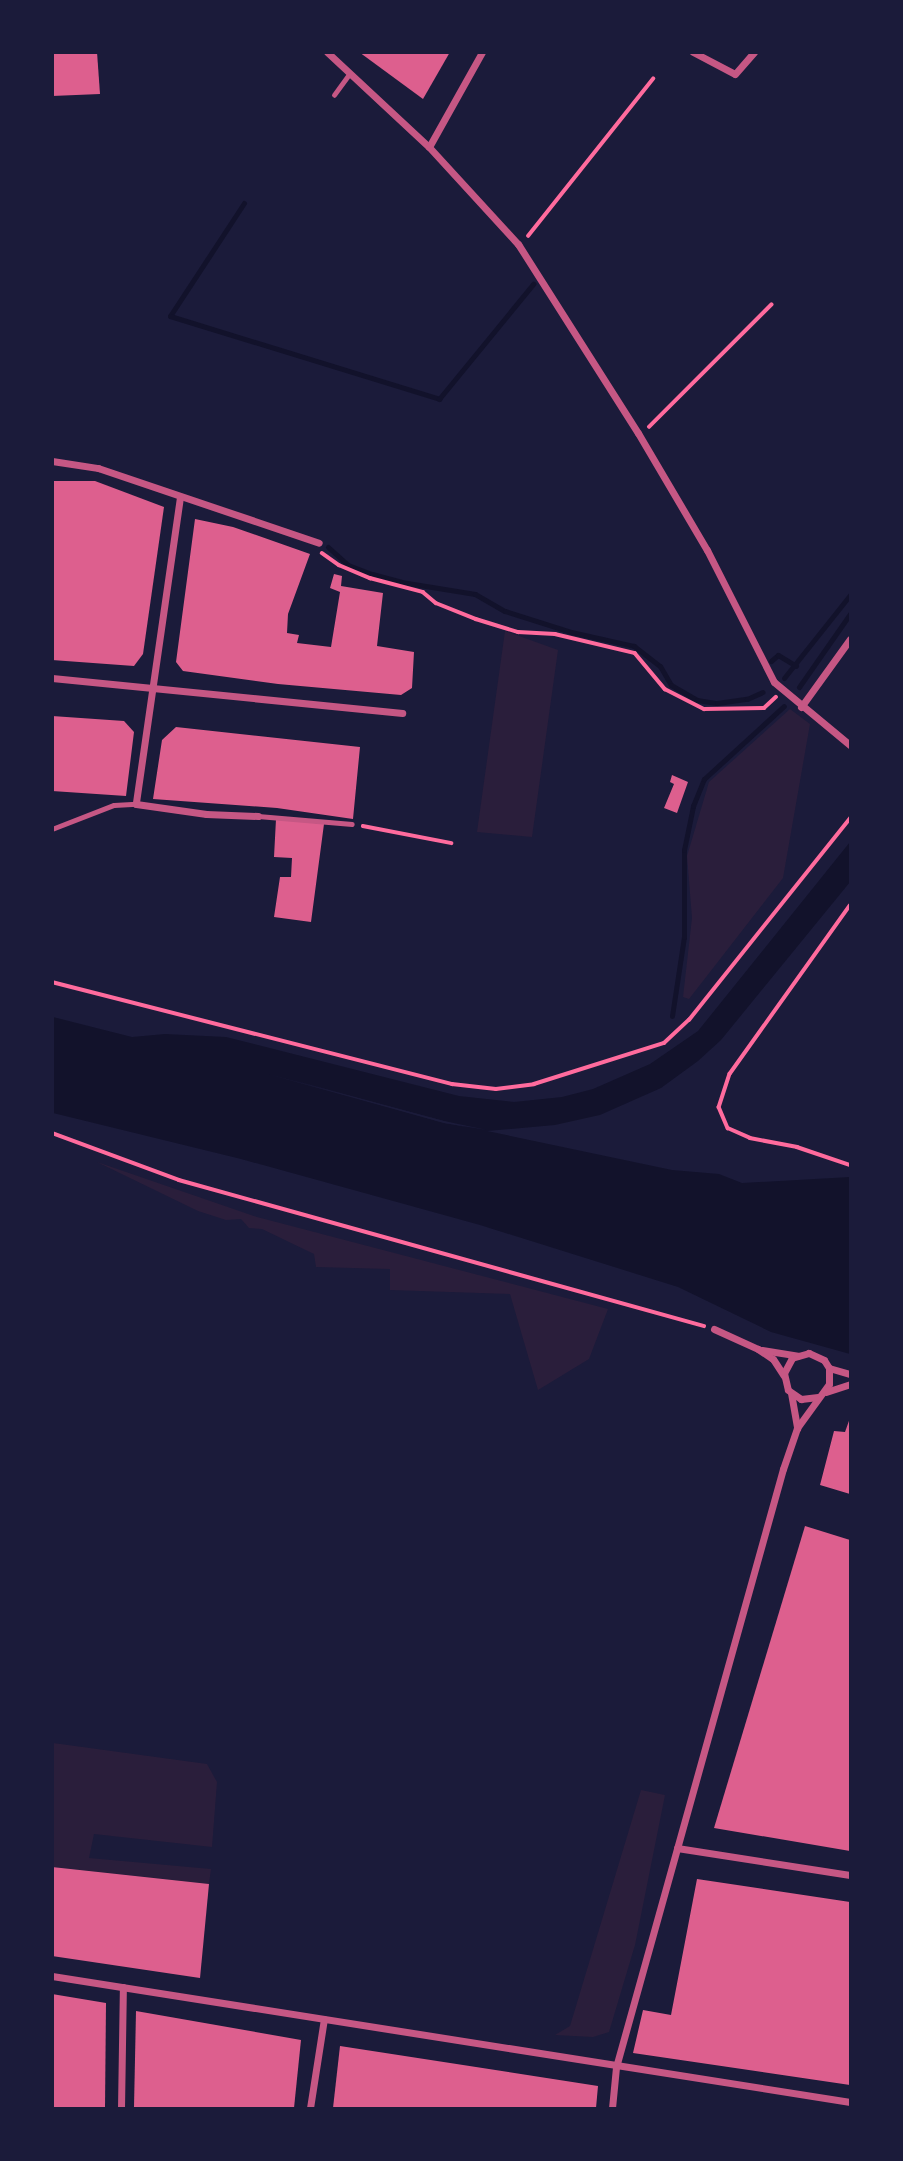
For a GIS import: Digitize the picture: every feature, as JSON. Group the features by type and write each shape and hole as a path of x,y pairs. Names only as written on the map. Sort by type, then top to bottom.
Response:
{"street":[{"path":"327,52 429,147 518,244 638,433 707,550 774,682 793,701 850,745"},
{"path":"429,147 482,52"},
{"path":"692,52 735,74 754,52"},
{"path":"52,461 98,468 319,542"},
{"path":"180,497 136,804 206,814 258,816"},
{"path":"801,707 850,639"},
{"path":"52,678 402,713"},
{"path":"714,1329 774,1359 791,1393 797,1429"},
{"path":"758,1349 798,1356 817,1355 829,1368 850,1374"},
{"path":"784,1377 787,1365 798,1356"},
{"path":"612,2109 616,2067 783,1469 797,1429 829,1384 829,1368"},
{"path":"791,1393 801,1399 850,1384"},
{"path":"677,1848 850,1875"},
{"path":"52,1976 850,2102"},
{"path":"121,2109 123,1987"},
{"path":"310,2109 324,2019"}],"lane":[{"path":"334,95 349,74"},
{"path":"52,829 114,805 136,804"},
{"path":"258,816 352,824"}],"path":[{"path":"518,244 571,184 653,79"},
{"path":"638,433 650,427 771,304"},
{"path":"319,542 321,553 339,565 370,578 424,592 436,603 455,612 518,632 555,634 635,653 648,665 665,689 704,709 764,708 783,691"},
{"path":"52,982 452,1084 495,1090 534,1084 664,1043 690,1020 850,818"},
{"path":"352,824 451,843"},
{"path":"850,906 730,1074 719,1107 728,1128 750,1138 797,1147 850,1165"},
{"path":"52,1133 179,1180 714,1329"}],"shaded area":[{"path":"505,631 558,650 532,837 477,832"},
{"path":"790,709 810,724 783,878 689,999 683,997 692,918 687,856 709,782"},
{"path":"850,842 850,882 721,1040 698,1061 661,1088 600,1115 555,1125 487,1131 672,1170 719,1174 742,1183 850,1177 850,1354 771,1332 678,1287 480,1225 241,1159 53,1113 53,1017 132,1037 165,1034 226,1037 459,1096 514,1102 562,1097 593,1089 650,1064 698,1031","holes":["285,1078 467,1127 444,1123"]},
{"path":"97,1162 257,1217 608,1309 589,1359 538,1390 510,1294 390,1290 390,1269 316,1267 314,1254 262,1229 249,1228 241,1219 226,1220 198,1211"},
{"path":"53,1743 207,1764 217,1782 212,1847 94,1834 89,1858 211,1869 209,1884 53,1867"},
{"path":"641,1790 665,1795 635,1945 609,2032 593,2037 555,2035 570,2026"}],"pier":[{"path":"264,1073 444,1121 487,1130 444,1123"}],"building":[{"path":"52,52 97,52 100,94 52,96"},
{"path":"359,52 450,52 423,99"},
{"path":"52,481 95,481 164,507 143,654 134,666 52,660"},
{"path":"195,519 233,527 310,554 288,614 287,633 299,635 297,643 331,647 340,592 330,588 334,574 342,576 341,586 383,593 377,646 414,652 412,688 401,695 278,684 183,671 176,662"},
{"path":"52,716 124,721 134,732 126,796 52,791"},
{"path":"176,727 360,747 353,819 277,808 153,799 162,740"},
{"path":"672,775 688,782 677,813 664,808 674,784 670,782"},
{"path":"276,819 324,824 311,922 274,917 280,877 291,877 292,858 274,857"},
{"path":"850,1418 850,1494 820,1485 834,1431 845,1432"},
{"path":"805,1526 850,1540 850,1851 714,1828"},
{"path":"52,1867 209,1884 200,1978 52,1956"},
{"path":"697,1879 850,1902 850,2085 633,2053 643,2010 671,2015"},
{"path":"52,1994 106,2003 105,2108 52,2108"},
{"path":"136,2011 301,2040 294,2108 134,2108"},
{"path":"340,2046 598,2086 596,2108 333,2108"}],"waterway":[{"path":"244,203 170,316 439,399 533,284"},
{"path":"328,547 348,565 372,574 401,582 475,594 505,611 571,632 634,646 660,666 671,685 697,700 717,703 747,699 763,692"},
{"path":"784,678 850,595"},
{"path":"799,687 850,614"},
{"path":"771,661 778,655 796,666"},
{"path":"672,1016 684,937 684,850 693,806 704,779 784,706"}]}
